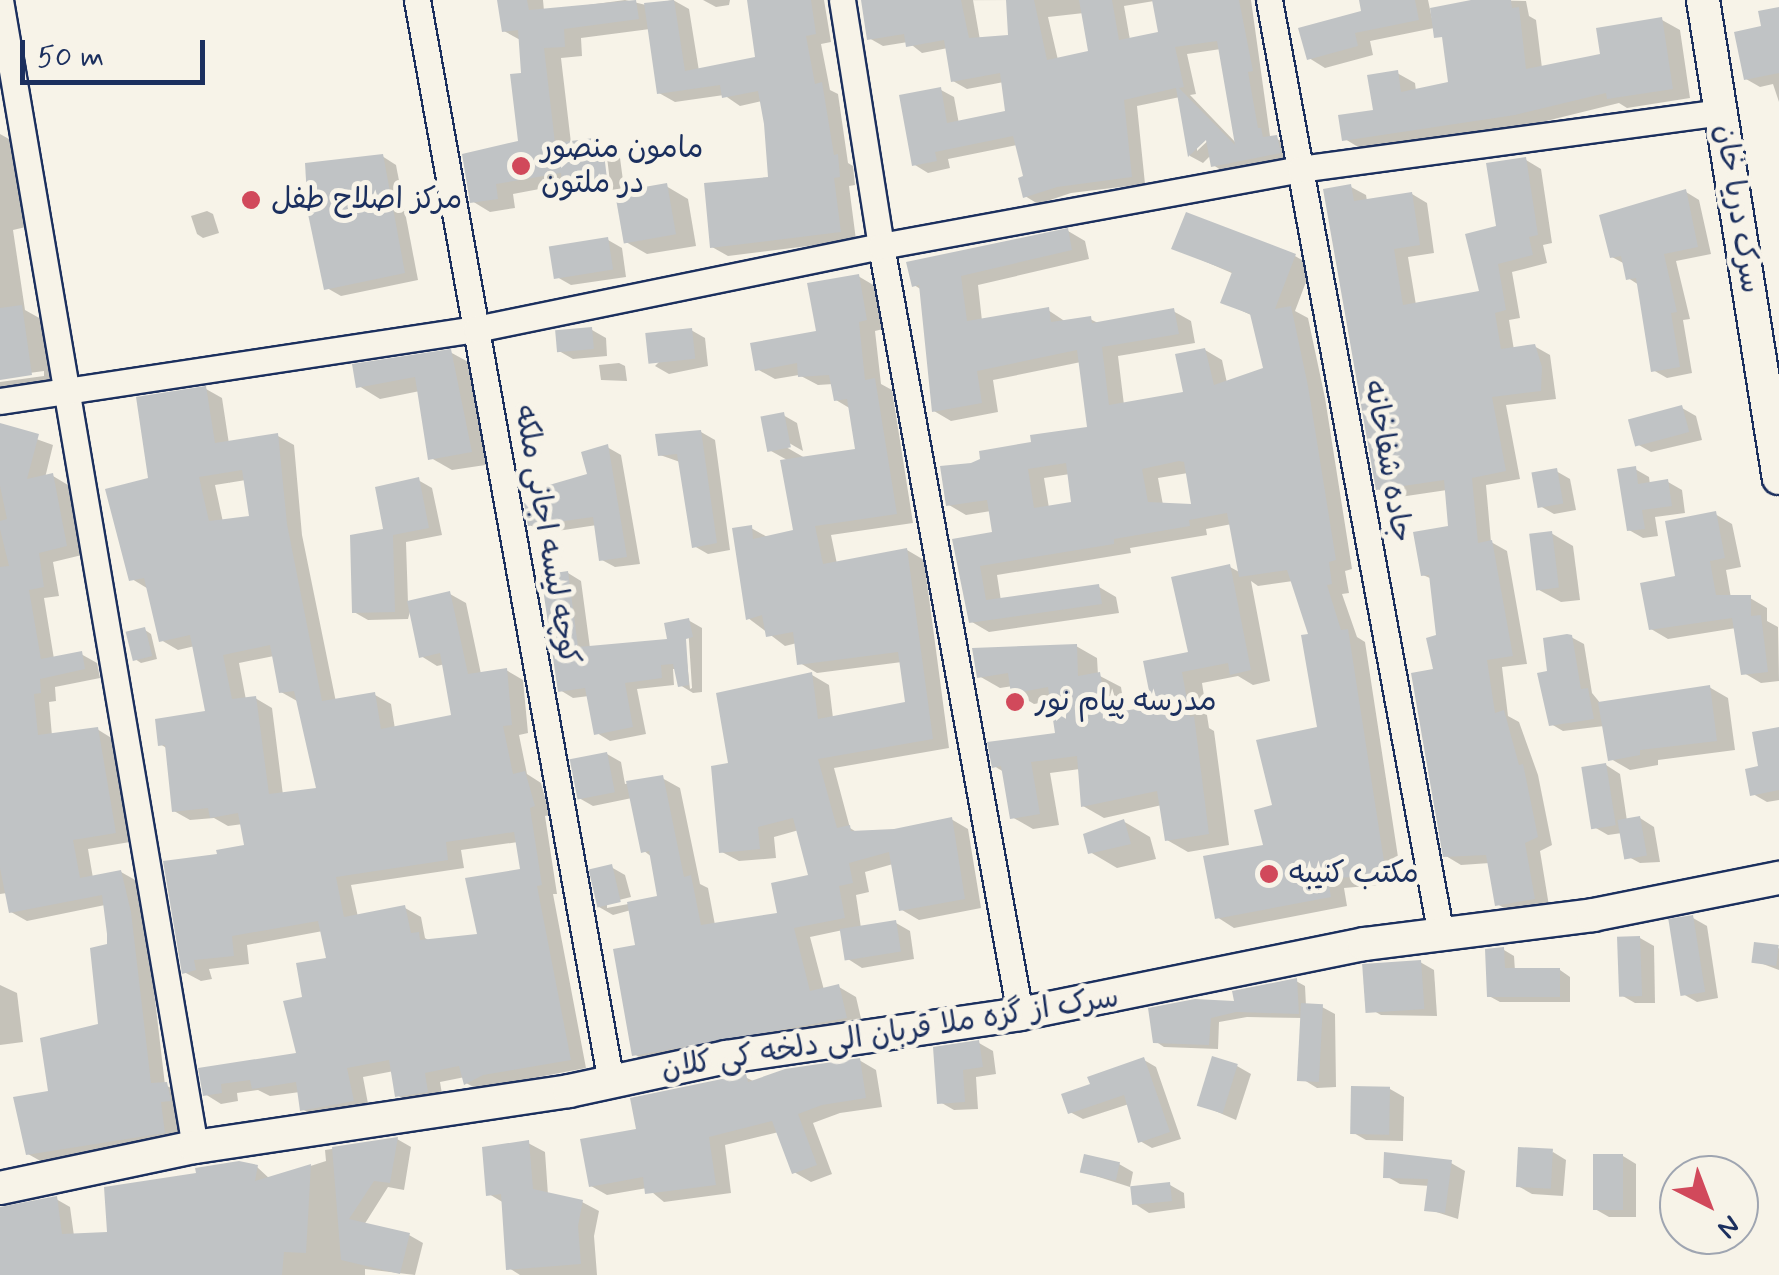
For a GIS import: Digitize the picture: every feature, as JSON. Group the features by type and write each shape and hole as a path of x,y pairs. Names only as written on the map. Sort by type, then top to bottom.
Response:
{"street":[{"path":"0,0 195,1146"},
{"name":"کوچه لیسه اجانی ملکه","path":"416,0 611,1082"},
{"path":"842,0 881,246 1020,1014"},
{"name":"جاده شفاخانه","path":"1270,0 1441,934"},
{"name":"سرک دریا خان","path":"1702,0 1779,478"},
{"path":"0,401 476,328 881,246 1300,170 1722,112"},
{"name":"سرک از گزه ملا قربان الی دلخه کی کلان","path":"0,1188 195,1146 611,1082 726,1057 1020,1014 1364,944 1594,915 1779,878"}],"building":[{"path":"497,0 527,0 529,10 636,0 639,19 564,29 565,47 544,48 555,143 594,138 595,146 603,145 607,179 562,185 561,173 496,184 498,199 470,203 462,154 518,141 510,74 521,73 518,30 502,32"},
{"path":"674,0 685,71 755,57 747,0 811,0 816,34 806,36 815,84 822,82 834,155 838,154 840,177 834,178 841,232 710,248 704,183 768,177 764,124 758,91 722,98 720,85 657,94 644,3"},
{"path":"861,0 961,0 969,38 1008,35 1006,0 1034,0 1047,60 1088,51 1079,0 1112,0 1119,40 1158,32 1152,0 1239,0 1253,71 1248,72 1258,128 1263,137 1277,135 1281,153 1211,167 1206,140 1188,157 1176,88 1124,100 1132,177 1057,187 1023,198 1018,178 1023,176 1013,136 935,152 937,161 912,166 899,95 941,87 947,123 1005,111 1000,73 951,82 944,40 906,47 904,34 867,40","holes":["1217,41 1235,145 1179,88 1184,87 1175,47"]},
{"path":"1359,0 1415,0 1419,20 1355,33 1358,46 1307,60 1298,28 1361,11"},
{"path":"1471,0 1511,0 1512,8 1519,7 1526,69 1600,54 1596,28 1662,17 1673,89 1607,99 1606,93 1515,115 1342,141 1338,115 1373,110 1367,75 1398,70 1401,92 1448,82 1442,37 1434,38 1430,8"},
{"path":"1779,7 1779,73 1744,80 1734,32 1761,26 1758,11"},
{"path":"383,154 405,273 324,290 308,214 305,163"},
{"path":"1526,157 1538,235 1529,237 1533,255 1498,264 1506,310 1495,313 1501,349 1535,344 1542,367 1541,391 1492,397 1506,471 1472,478 1478,543 1492,540 1513,656 1487,660 1495,713 1504,710 1519,765 1523,764 1538,837 1525,843 1535,899 1495,906 1486,855 1443,857 1411,673 1433,669 1426,638 1436,635 1429,575 1421,576 1413,532 1448,526 1444,480 1376,490 1323,189 1351,184 1354,201 1412,192 1420,245 1394,249 1403,305 1479,291 1465,234 1496,226 1486,163"},
{"path":"667,183 676,234 624,243 615,192"},
{"path":"1686,189 1698,247 1664,254 1677,312 1671,313 1680,367 1651,372 1636,278 1626,280 1621,256 1610,258 1599,215"},
{"path":"1186,212 1296,254 1275,309 1291,306 1308,386 1336,560 1329,562 1332,584 1327,585 1341,630 1348,629 1386,874 1328,879 1331,897 1215,919 1203,856 1263,845 1254,810 1272,805 1256,740 1317,727 1301,635 1308,634 1287,570 1239,577 1227,513 1189,520 1190,526 1114,539 1114,544 980,566 986,600 1099,584 1102,604 969,623 952,539 992,532 987,500 946,506 940,466 971,463 980,459 979,451 1031,442 1030,435 1087,427 1077,350 977,371 982,403 932,412 919,285 912,287 906,262 1068,228 1072,250 961,276 967,321 1049,307 1051,322 1091,316 1092,323 1174,308 1179,334 1102,347 1109,405 1183,392 1175,354 1205,348 1214,385 1263,368 1250,314 1220,303 1232,272 1171,249","holes":["1184,462 1191,504 1148,502 1142,469","1066,463 1071,502 1034,508 1028,469"]},
{"path":"608,237 613,270 554,279 549,246"},
{"path":"859,274 867,320 859,322 865,380 875,378 897,514 815,526 823,564 907,548 933,739 818,759 837,828 850,825 851,831 894,829 952,817 965,899 899,911 889,852 849,863 853,883 839,886 845,918 794,928 810,991 839,984 847,1018 632,1056 613,949 635,945 627,902 657,896 649,851 641,853 626,781 663,775 684,877 691,875 701,925 777,913 771,883 808,875 793,818 758,827 760,849 719,853 711,766 728,763 716,693 812,672 818,719 905,702 898,652 797,665 793,632 766,637 762,615 746,620 732,528 752,525 753,539 793,530 780,460 855,449 847,399 834,401 829,375 798,377 797,363 755,371 750,343 816,331 807,283"},
{"path":"22,305 32,375 0,380 0,308"},
{"path":"592,327 594,349 557,352 555,330"},
{"path":"692,328 695,359 648,364 645,333"},
{"path":"451,349 472,452 428,460 415,377 356,388 352,364"},
{"path":"206,386 215,443 278,433 287,524 322,701 375,692 381,729 451,715 440,653 419,658 407,601 450,591 468,674 507,668 512,725 503,726 513,774 525,771 535,806 530,808 542,885 537,886 571,1060 483,1075 464,1085 459,1066 425,1073 428,1092 395,1097 389,1060 347,1068 354,1101 300,1111 296,1082 252,1089 250,1080 221,1084 222,1093 203,1096 198,1068 296,1053 283,1001 302,997 296,963 326,958 318,921 232,936 234,956 194,960 196,970 182,974 163,861 217,854 216,850 244,845 238,813 210,818 208,808 172,812 165,745 158,746 155,719 205,711 190,635 159,642 144,578 129,581 105,489 148,478 136,397","holes":["242,470 249,516 209,521 199,477","270,645 279,693 294,691 316,788 269,794 256,696 232,699 223,655","514,832 520,869 465,878 477,934 420,940 419,932 411,933 405,905 344,917 336,877 448,860 446,842"]},
{"path":"1682,405 1689,432 1635,447 1628,419"},
{"path":"784,412 791,447 767,452 760,417"},
{"path":"0,423 39,434 27,479 53,473 67,546 39,553 44,587 29,590 41,659 82,651 85,669 40,679 41,693 34,694 38,735 98,727 116,833 73,840 80,878 121,870 131,912 151,1083 167,1082 171,1101 161,1102 165,1133 26,1155 13,1097 48,1091 40,1038 98,1024 90,948 107,944 107,934 102,895 9,913 0,868 0,567 9,566 0,529 0,521 7,519 0,486"},
{"path":"701,430 717,543 692,548 677,454 658,456 655,434"},
{"path":"608,444 627,557 599,561 593,517 528,526 524,503 533,502 532,490 587,474 581,452"},
{"path":"1636,466 1638,484 1668,479 1672,506 1642,510 1645,529 1627,531 1617,469"},
{"path":"1557,468 1563,503 1538,508 1531,473"},
{"path":"419,477 429,528 393,535 395,612 352,613 350,535 383,529 375,487"},
{"path":"1716,511 1725,558 1710,561 1716,595 1751,595 1751,616 1761,615 1768,672 1741,675 1732,618 1649,630 1640,583 1675,576 1665,521"},
{"path":"1552,531 1559,588 1536,590 1529,534"},
{"path":"1230,564 1251,670 1230,675 1228,663 1182,672 1190,717 1194,716 1209,834 1165,841 1157,791 1081,807 1077,756 1031,762 1040,814 1010,819 1001,766 992,768 987,742 1055,733 1048,687 1011,694 1008,673 977,678 972,648 1077,644 1078,676 1100,672 1107,714 1152,706 1143,661 1188,652 1171,577"},
{"path":"568,571 578,647 667,639 664,623 689,618 693,637 686,639 689,685 678,687 673,664 661,665 662,678 625,683 633,727 594,735 585,688 558,692 541,575"},
{"path":"145,627 152,656 133,661 126,632"},
{"path":"1572,635 1581,689 1588,688 1594,719 1549,726 1537,673 1547,671 1543,638"},
{"path":"1710,685 1717,741 1640,750 1640,755 1608,761 1598,702"},
{"path":"1779,727 1779,790 1750,796 1745,769 1758,766 1752,732"},
{"path":"607,752 615,792 578,799 570,759"},
{"path":"1606,763 1616,825 1591,829 1581,767"},
{"path":"1640,816 1647,855 1624,859 1617,820"},
{"path":"1124,819 1131,844 1088,854 1083,834"},
{"path":"612,864 621,902 597,907 589,869"},
{"path":"1693,915 1705,992 1681,996 1668,919"},
{"path":"896,920 901,952 845,961 840,929"},
{"path":"1640,936 1642,996 1619,997 1617,937"},
{"path":"1754,942 1779,945 1776,966 1751,963"},
{"path":"1504,947 1505,968 1560,968 1560,997 1487,997 1485,949"},
{"path":"1421,960 1424,1009 1366,1013 1362,964"},
{"path":"1297,978 1299,1014 1236,1012 1211,1018 1209,1045 1153,1043 1148,1008 1195,999 1234,1001 1232,991"},
{"path":"1301,1003 1323,1004 1319,1082 1297,1081"},
{"path":"979,1040 983,1067 963,1070 965,1102 937,1104 933,1047"},
{"path":"1212,1056 1238,1064 1223,1114 1197,1106"},
{"path":"1144,1057 1170,1132 1138,1143 1124,1095 1068,1114 1061,1094 1090,1084 1087,1077"},
{"path":"860,1058 866,1098 822,1105 798,1114 817,1165 792,1174 772,1121 709,1137 716,1185 645,1194 643,1177 589,1187 580,1139 636,1129 630,1098 746,1074 748,1082 785,1069"},
{"path":"1351,1086 1390,1087 1389,1135 1350,1134"},
{"path":"398,1137 390,1183 374,1181 349,1219 410,1233 400,1274 341,1260 332,1147"},
{"path":"529,1140 533,1189 583,1200 578,1226 581,1264 506,1270 501,1194 486,1196 482,1147"},
{"path":"1518,1147 1553,1149 1551,1189 1516,1187"},
{"path":"1384,1152 1452,1160 1445,1213 1424,1211 1428,1179 1383,1178"},
{"path":"1084,1154 1120,1162 1116,1181 1080,1173"},
{"path":"1593,1154 1623,1154 1623,1210 1593,1210"},
{"path":"239,1161 258,1165 255,1181 311,1164 306,1253 284,1252 282,1275 0,1275 0,1207 57,1196 62,1234 107,1232 104,1187 196,1173 195,1168"},
{"path":"1170,1182 1172,1201 1132,1205 1130,1186"}],"place":[{"name":"مامون منصور در ملتون","path":"521,166"},
{"name":"مرکز اصلاح طفل","path":"251,200"},
{"name":"مدرسه پیام نور","path":"1015,702"},
{"name":"مکتب کنیبه","path":"1269,874"}]}
